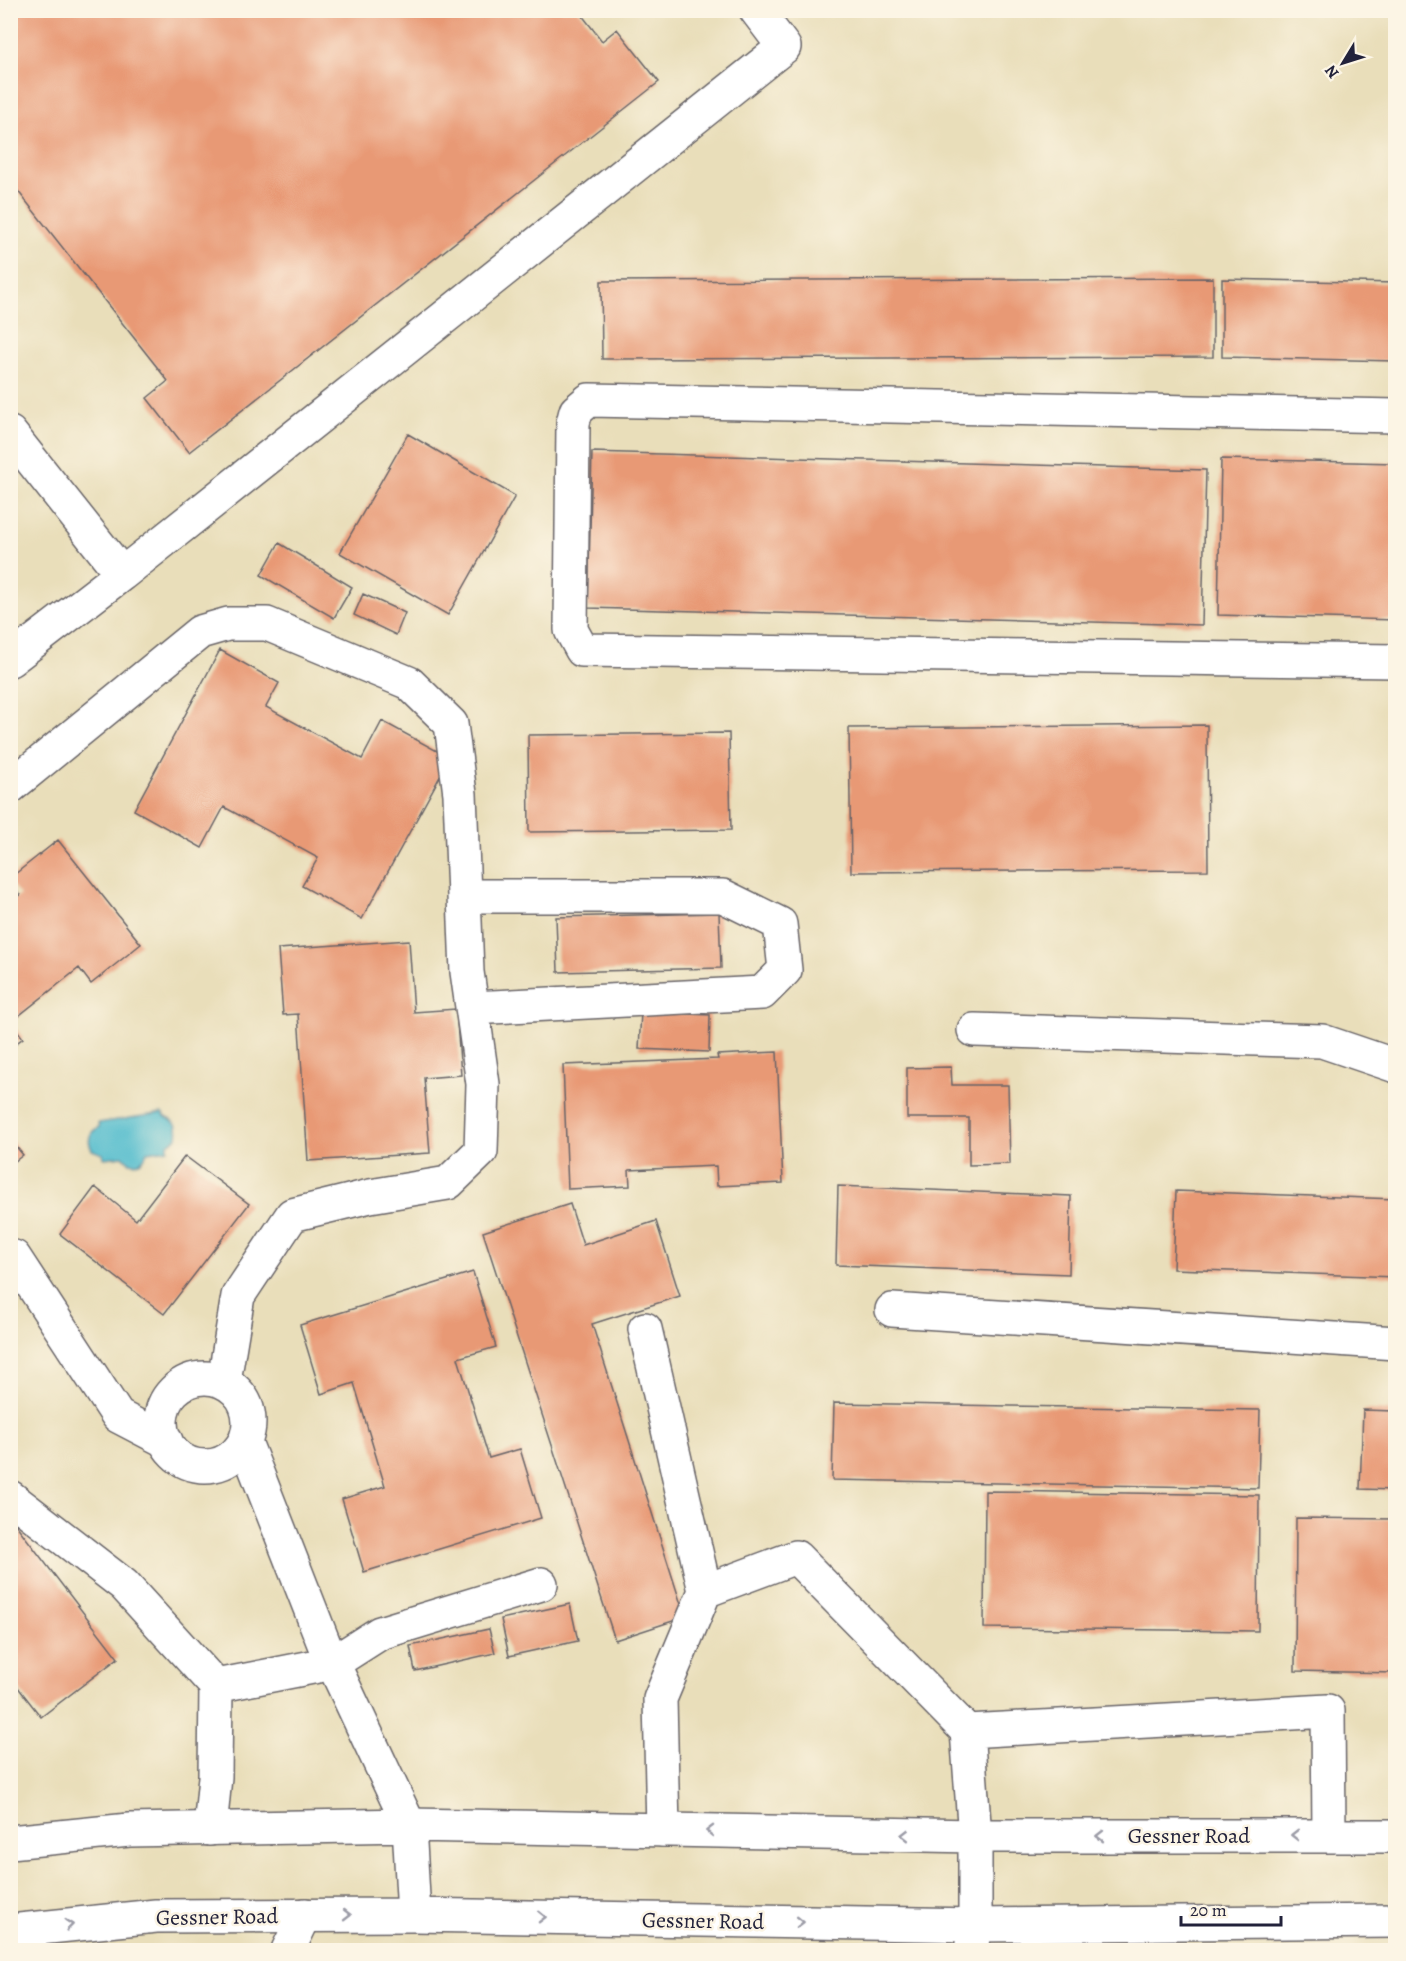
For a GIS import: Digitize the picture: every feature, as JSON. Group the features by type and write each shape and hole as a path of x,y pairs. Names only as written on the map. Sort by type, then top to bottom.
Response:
{"main road":[{"path":"10,660 122,574 784,47 756,10"},
{"path":"1395,416 589,400 576,411 573,423 571,630 582,650 1395,661"},
{"path":"10,433 122,574"},
{"path":"10,787 200,632 228,624 267,624 409,683 451,724 460,794 467,972 483,1084 481,1151 448,1182 370,1196 292,1215 238,1296 225,1382"},
{"path":"464,896 723,896 780,924 785,970 762,993 472,1008"},
{"path":"974,1030 1322,1041 1395,1066"},
{"path":"12,1257 118,1416 166,1441"},
{"path":"892,1310 1395,1342"},
{"path":"645,1329 705,1591 660,1698 663,1830"},
{"path":"198,1378 225,1382 238,1392 248,1408 250,1425 245,1442 235,1455 221,1464 205,1466 189,1463 175,1454 161,1428 161,1415 166,1401 185,1382 198,1378"},
{"path":"245,1442 333,1663 409,1825 414,1914"},
{"path":"10,1497 124,1586 216,1686 215,1777 210,1829"},
{"path":"705,1591 796,1557 967,1731 975,1836 973,1938"},
{"path":"216,1686 333,1663 380,1633 541,1584"},
{"path":"967,1731 1328,1711 1329,1835"},
{"name":"Gessner Road","path":"10,1842 129,1830 409,1825 975,1836 1395,1836"},
{"name":"Gessner Road","path":"10,1931 156,1916 414,1914 973,1938 1395,1921"},
{"path":"288,1950 305,1915"}],"water":[{"path":"162,1113 176,1124 178,1131 177,1138 168,1144 168,1149 147,1152 140,1162 135,1163 129,1162 123,1156 104,1158 103,1154 92,1150 90,1137 99,1127 98,1123"}],"building":[{"path":"10,10 578,10 602,41 617,29 659,82 189,452 147,398 168,381 10,181"},
{"path":"1213,278 1213,357 602,359 601,281"},
{"path":"1222,279 1396,283 1396,361 1222,357"},
{"path":"408,434 515,496 448,615 340,553"},
{"path":"592,452 1206,470 1202,625 588,608"},
{"path":"1221,459 1396,463 1396,620 1218,615"},
{"path":"279,543 352,587 334,618 261,575"},
{"path":"363,594 405,613 396,635 354,615"},
{"path":"220,650 279,683 266,707 362,759 382,721 450,758 362,919 302,886 318,858 224,807 202,848 134,810"},
{"path":"1207,725 1208,870 851,872 849,728"},
{"path":"729,733 731,830 529,832 528,735"},
{"path":"58,840 141,944 91,984 79,968 11,1022 23,1038 10,1048 10,902 20,895 10,882 10,878"},
{"path":"719,913 721,968 558,972 556,917"},
{"path":"409,940 414,1012 456,1009 461,1075 424,1078 430,1153 308,1161 298,1014 283,1015 278,949"},
{"path":"641,1012 710,1015 709,1052 639,1049"},
{"path":"777,1052 783,1183 717,1186 716,1166 629,1170 630,1186 568,1189 563,1065 718,1059 717,1055"},
{"path":"951,1067 952,1085 1008,1085 1010,1164 969,1165 969,1118 907,1118 907,1068"},
{"path":"10,1139 23,1155 10,1165"},
{"path":"185,1156 249,1204 164,1314 60,1234 95,1187 136,1220"},
{"path":"838,1186 1071,1196 1069,1274 836,1265"},
{"path":"1176,1191 1396,1199 1396,1277 1173,1269"},
{"path":"570,1204 583,1245 656,1221 680,1296 592,1324 685,1617 615,1640 483,1232"},
{"path":"473,1272 496,1347 458,1358 489,1458 520,1449 541,1518 364,1572 342,1499 385,1486 354,1383 321,1394 300,1325"},
{"path":"834,1403 1260,1410 1258,1488 832,1480"},
{"path":"1363,1410 1396,1411 1396,1490 1360,1489"},
{"path":"985,1491 1259,1495 1258,1631 984,1628"},
{"path":"10,1517 118,1658 41,1717 10,1677"},
{"path":"1296,1518 1396,1519 1396,1673 1295,1671"},
{"path":"570,1604 578,1641 509,1656 501,1619"},
{"path":"489,1629 495,1653 415,1671 410,1646"}]}
